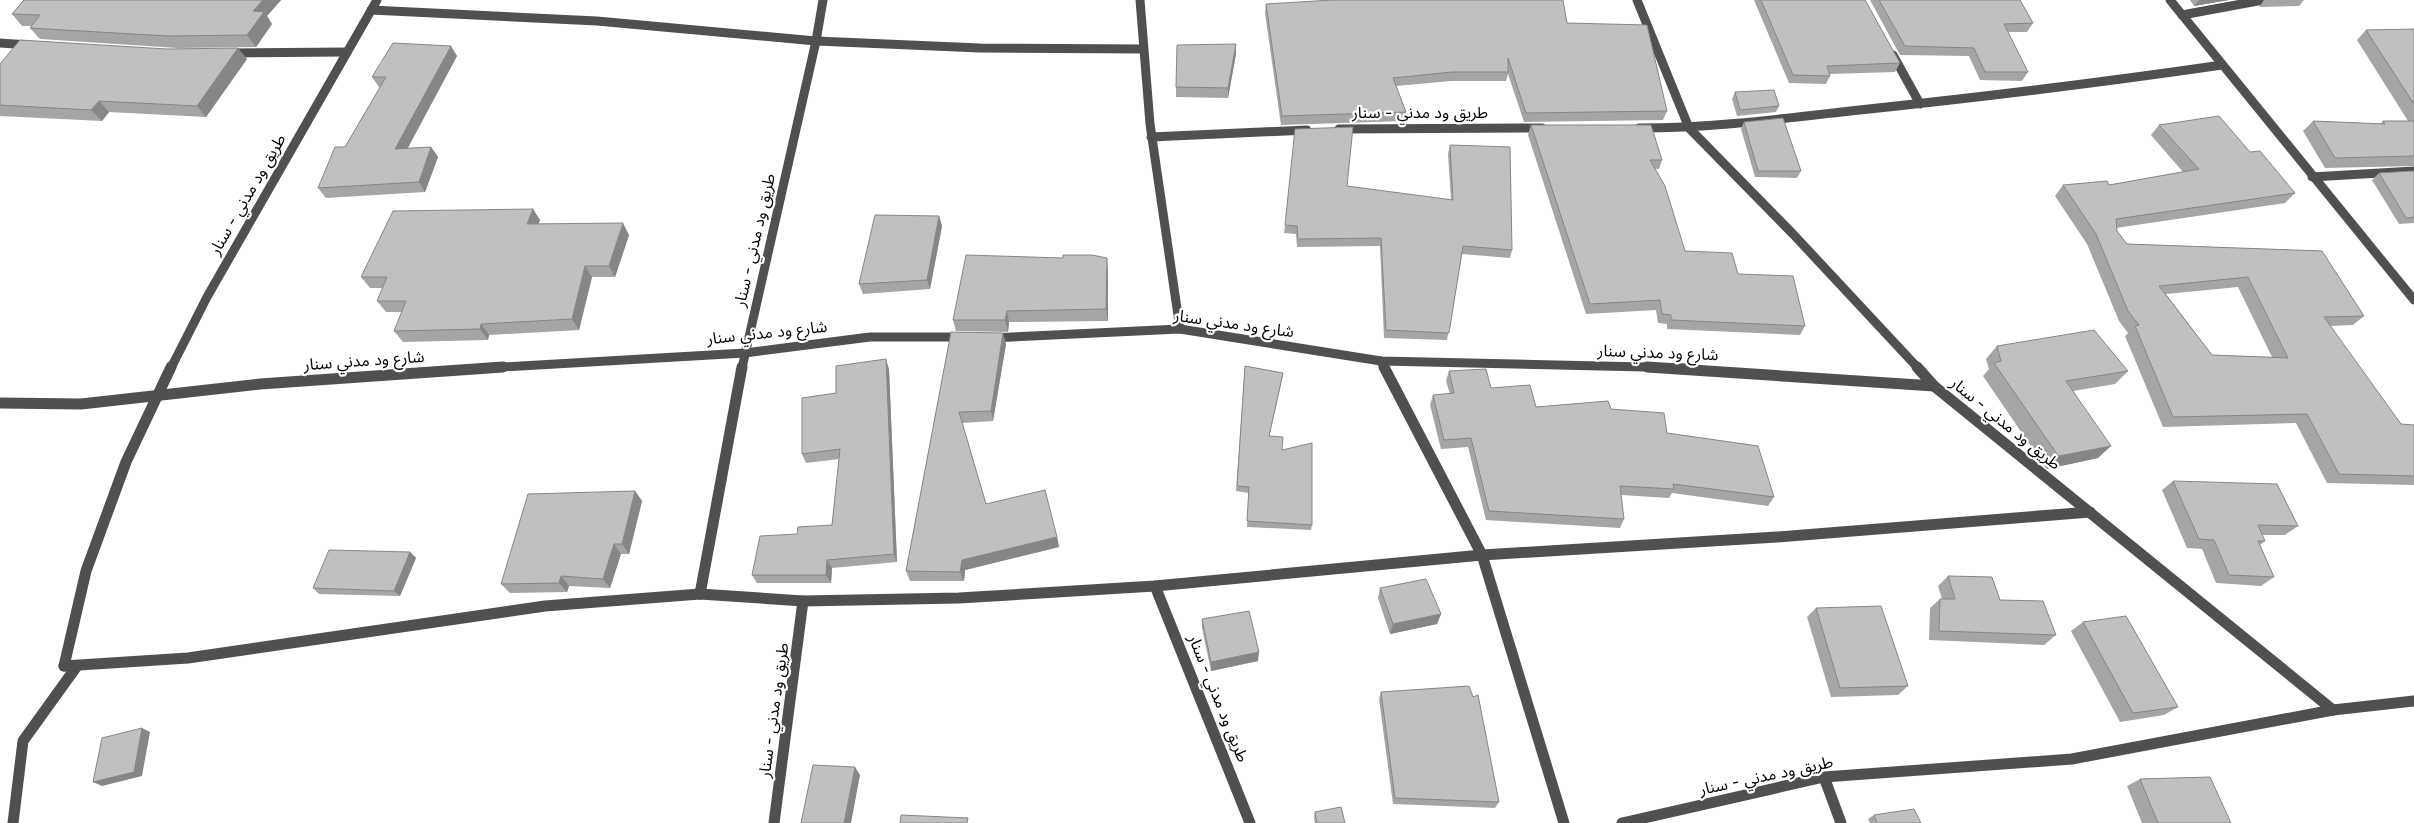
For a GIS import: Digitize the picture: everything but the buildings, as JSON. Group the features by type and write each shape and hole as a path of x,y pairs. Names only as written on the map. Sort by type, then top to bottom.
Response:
{"street":[{"name":"طريق ود مدني - سنار","path":"64,666 86,571 126,462 156,397 207,297 377,0"},
{"name":"طريق ود مدني - سنار","path":"700,594 744,353 816,41 822,0"},
{"path":"1140,0 1142,49 1151,136 1180,329"},
{"name":"طريق ود مدني - سنار","path":"1637,0 1689,128 1794,234 1934,386 2333,710"},
{"path":"2170,0 2312,177 2414,300"},
{"path":"2182,15 2263,0"},
{"path":"371,10 597,21 816,41 980,48 1142,49"},
{"path":"0,43 40,46"},
{"path":"1887,43 1920,104"},
{"path":"217,54 347,52"},
{"path":"1630,128 1689,128 1809,114 1920,104 2083,85 2222,65"},
{"name":"طريق ود مدني - سنار","path":"1332,128 1552,128"},
{"path":"1151,136 1314,129"},
{"path":"2312,177 2414,171"},
{"name":"شارع ود مدني سنار","path":"156,397 270,383 534,364 744,353 870,337 1021,338 1180,329 1381,361 1684,368 1934,386"},
{"path":"1381,361 1482,555 1564,823"},
{"path":"0,403 81,404 156,397"},
{"path":"64,666 188,658 545,606 700,594 803,601 960,598 1155,586 1482,555 1777,537 2090,512"},
{"name":"طريق ود مدني - سنار","path":"1155,586 1250,823"},
{"name":"طريق ود مدني - سنار","path":"774,823 803,601"},
{"path":"13,823 23,741 77,666 64,666"},
{"name":"طريق ود مدني - سنار","path":"1622,823 1824,777 2072,759 2333,710 2414,701"},
{"path":"1824,777 1841,823"}]}
